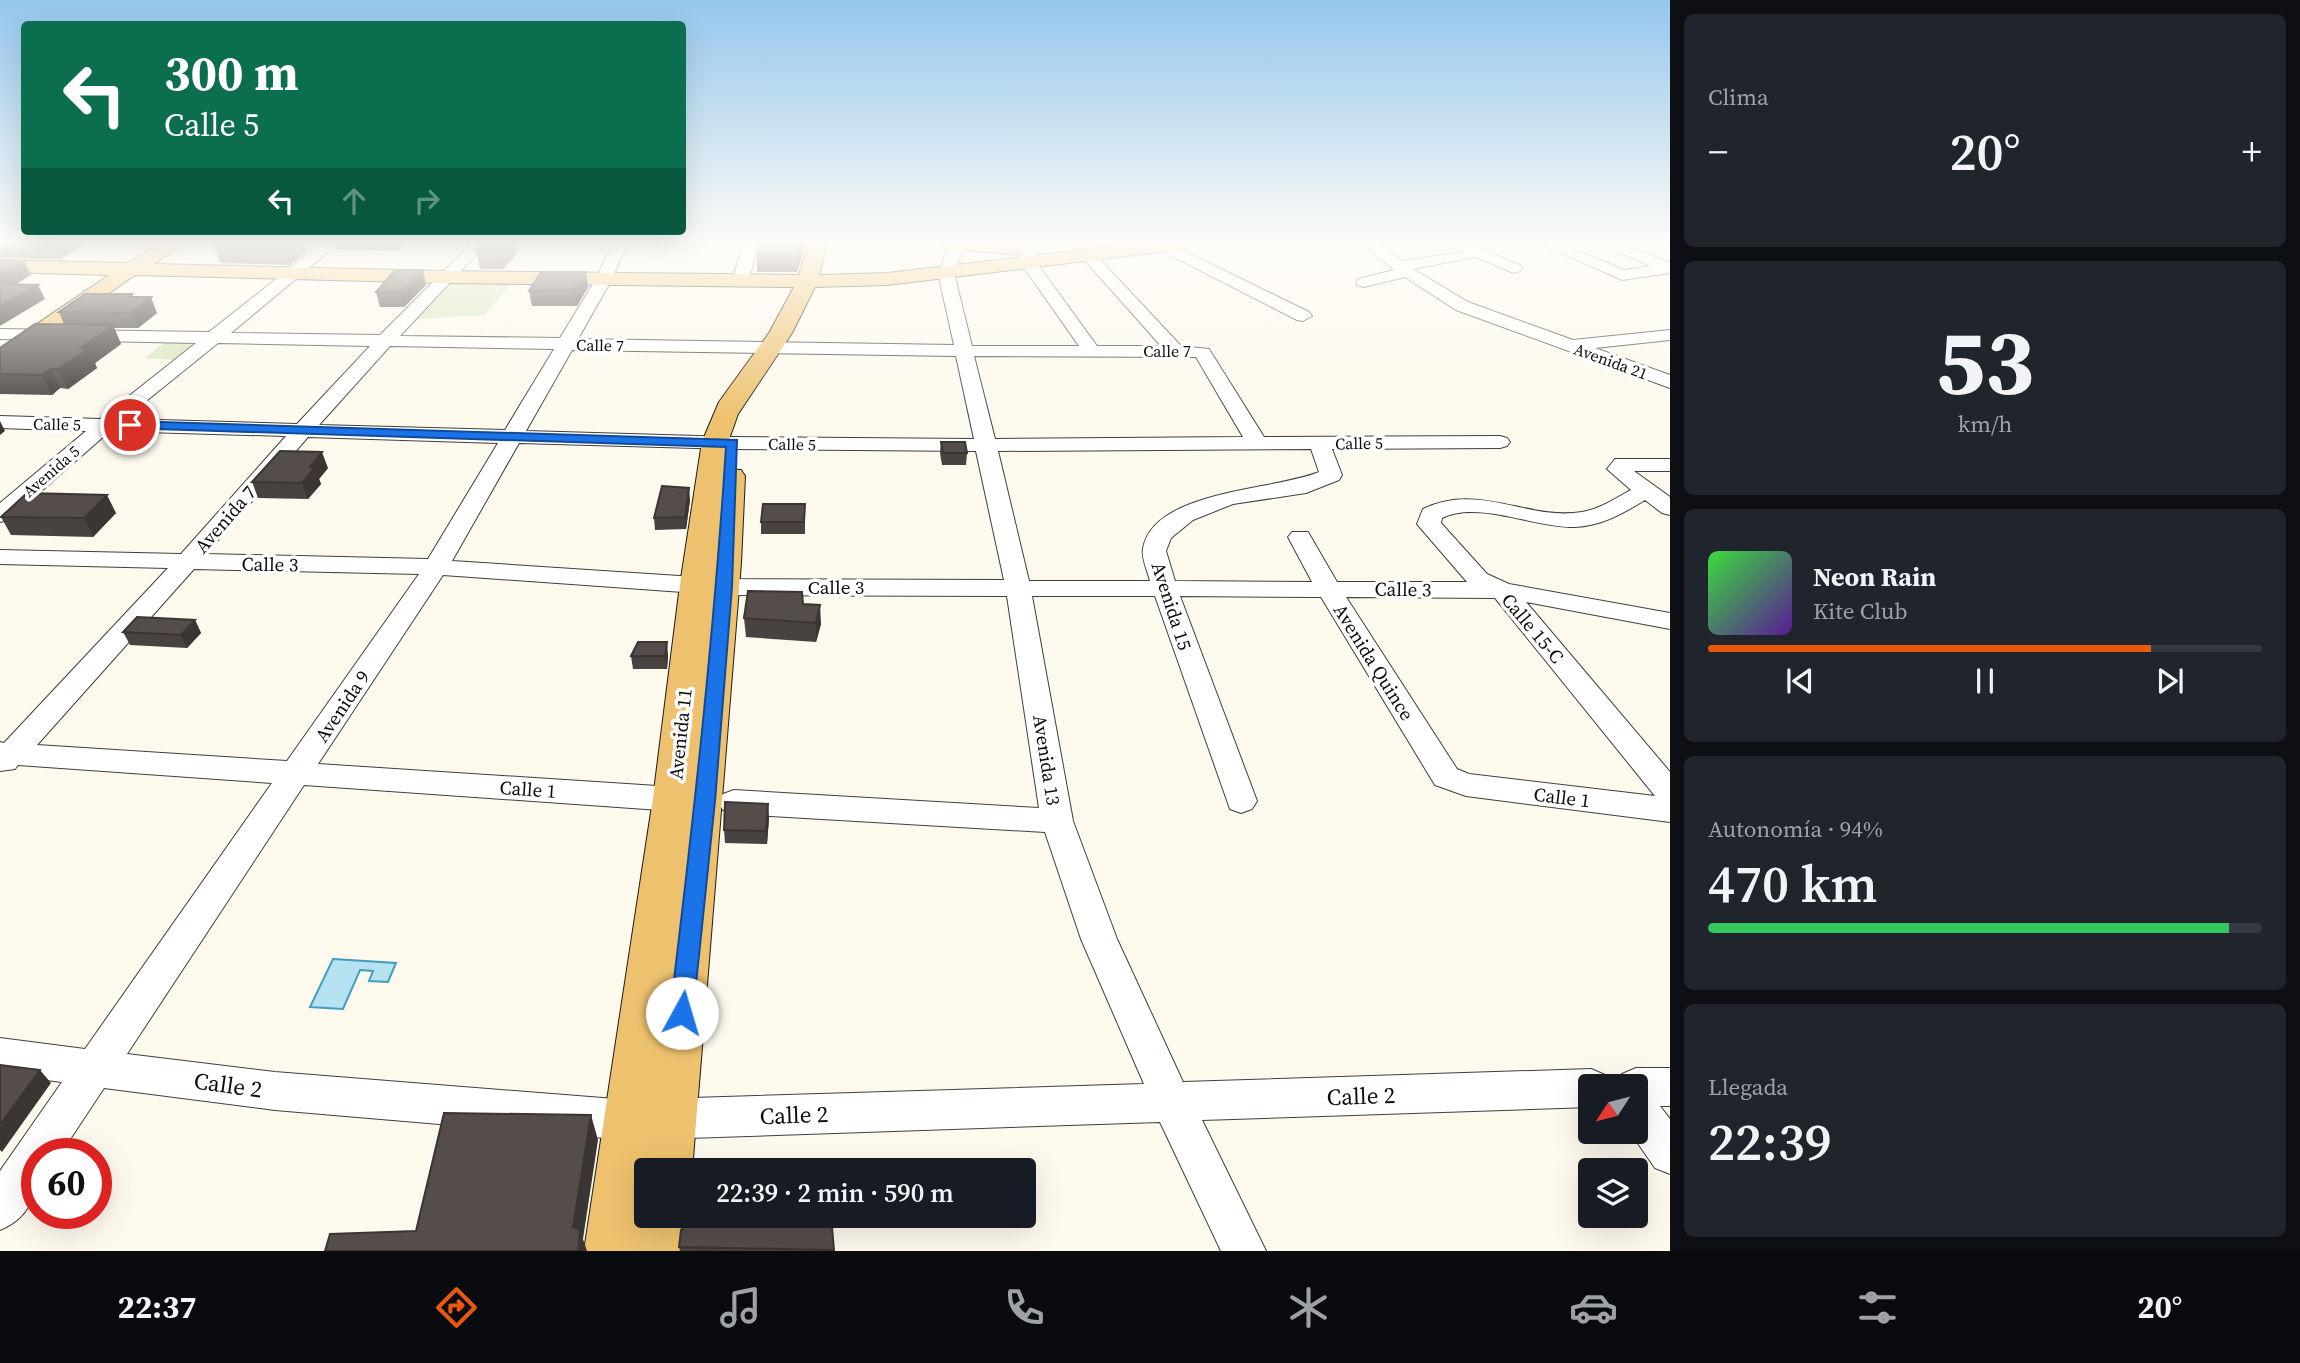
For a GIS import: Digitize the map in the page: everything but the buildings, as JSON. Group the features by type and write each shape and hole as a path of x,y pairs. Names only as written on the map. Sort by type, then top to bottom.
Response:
{"main road":[{"path":"0,360 85,301"},
{"name":"Avenida 11","path":"612,1251 649,1119 689,800 724,443 721,419 728,405 778,347 800,301"},
{"name":"Avenida 11","path":"649,1119 661,1158"},
{"path":"658,1251 660,1228"}],"street":[{"name":"Avenida 5","path":"0,515 256,301"},
{"name":"Avenida 7","path":"4,757 187,562 423,301"},
{"name":"Avenida 9","path":"48,1138 436,567 590,301"},
{"name":"Avenida 13","path":"953,301 1018,586 1057,821 1099,939 1172,1103 1244,1251"},
{"path":"1060,301 1092,351"},
{"path":"1132,301 1176,351"},
{"path":"1274,301 1303,316"},
{"name":"Avenida 21","path":"1455,301 1478,313 1669,382"},
{"name":"Calle 7","path":"0,334 964,351 1200,352"},
{"path":"1568,346 1670,335"},
{"path":"1200,352 1258,444"},
{"name":"Calle 5","path":"0,422 724,443 987,445 1500,442"},
{"name":"Avenida 15","path":"1241,801 1164,587 1154,551 1160,535 1185,515 1228,498 1306,486 1331,475 1320,444"},
{"path":"1670,465 1619,466 1618,469 1670,508"},
{"name":"Calle 15-C","path":"1645,491 1601,516 1575,520 1466,506 1437,509 1431,514 1429,524 1478,579 1502,590 1670,793"},
{"name":"Avenida Quince","path":"1300,537 1328,588 1446,777 1455,782"},
{"name":"Calle 3","path":"0,557 436,567 710,586 1502,590 1670,621"},
{"name":"Calle 1","path":"4,757 1057,821"},
{"name":"Calle 1","path":"1455,782 1670,810"},
{"name":"Calle 2","path":"0,1056 275,1091 649,1119 1578,1088"},
{"path":"1648,1087 1670,1087"},
{"path":"1648,1123 1670,1153"},
{"name":"Avenida 9","path":"0,1208 21,1177"}],"green space":[{"path":"432,301 496,301 485,315 417,319"},
{"path":"165,342 194,343 174,360 145,358"}],"water":[{"path":"333,959 396,963 388,982 369,981 373,971 360,970 343,1009 310,1007"}],"route":[{"path":"130,425 732,443 725,587 706,801 682,1013"}]}
